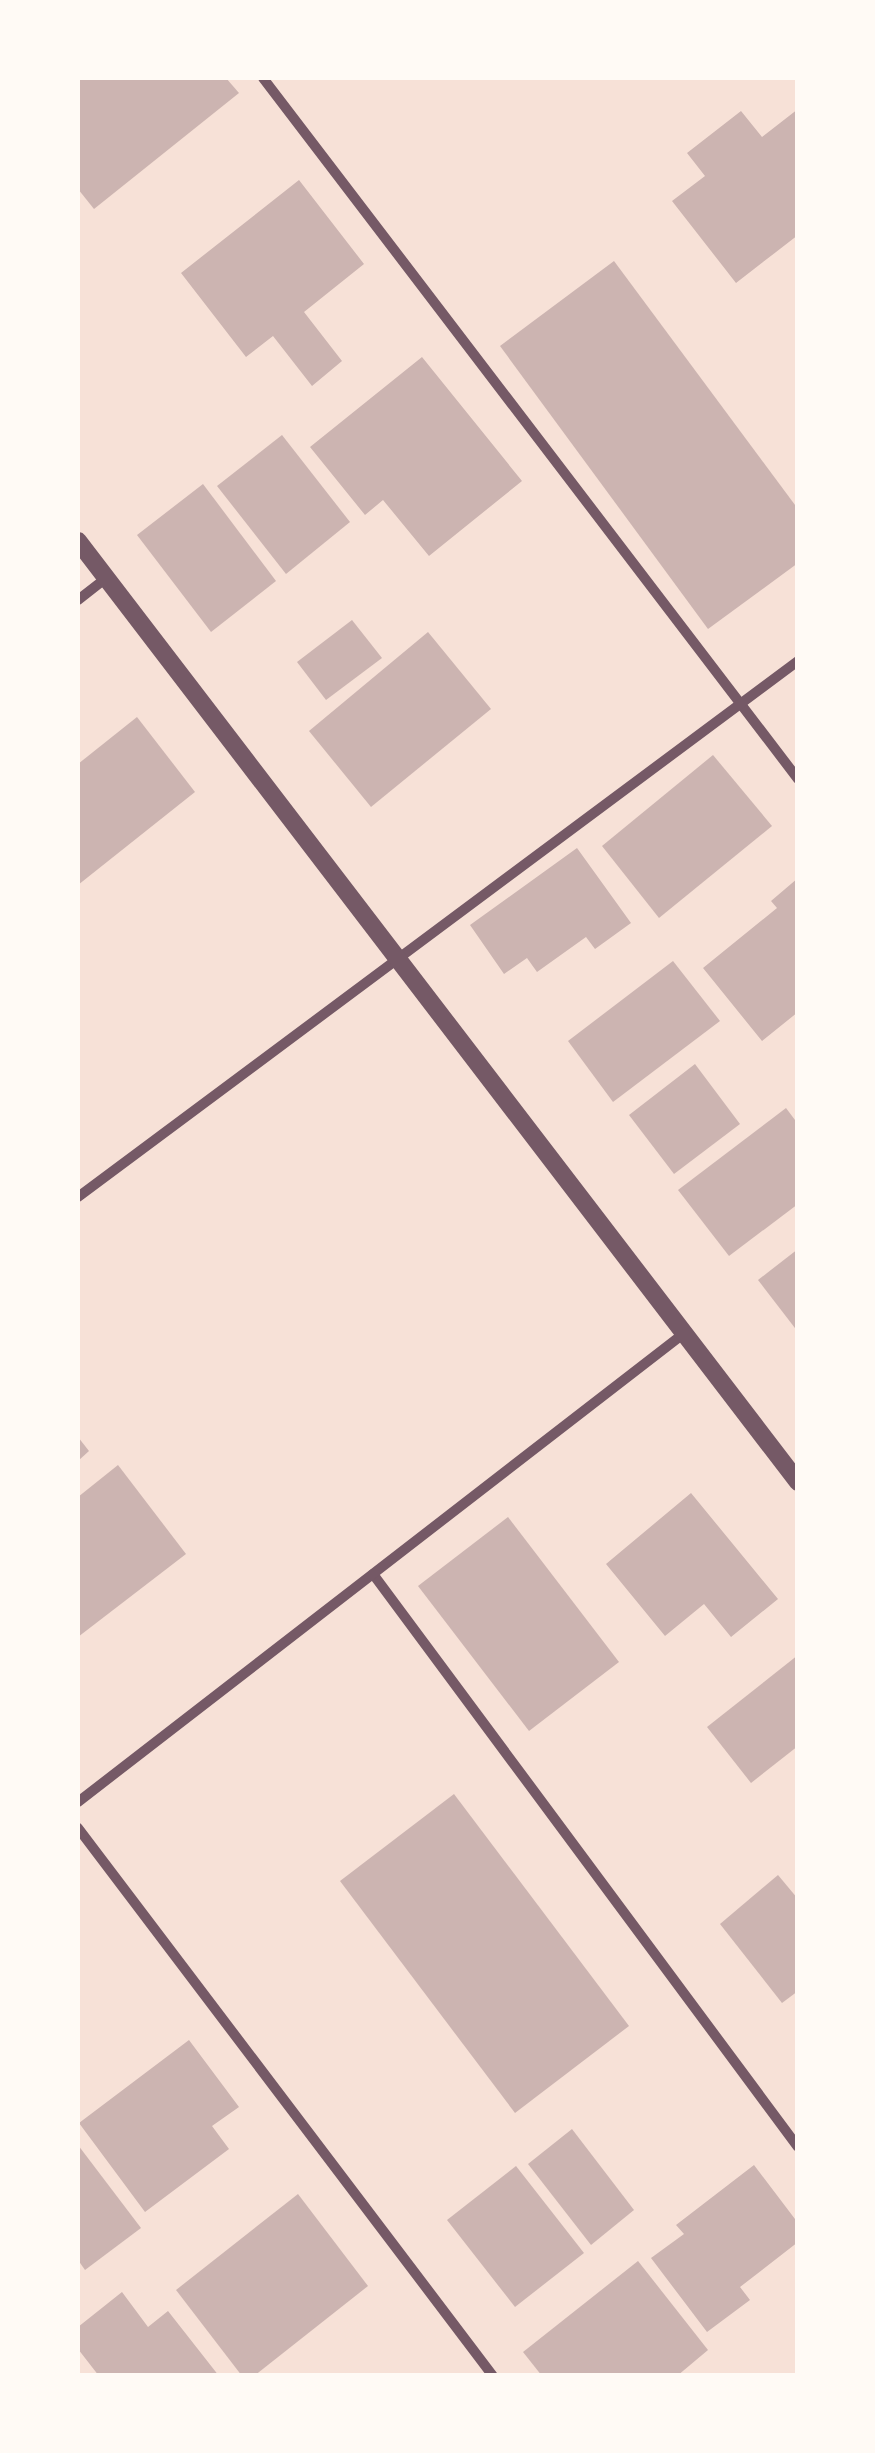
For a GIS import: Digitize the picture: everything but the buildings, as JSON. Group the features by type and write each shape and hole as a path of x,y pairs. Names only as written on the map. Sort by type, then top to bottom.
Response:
{"street":[{"path":"264,78 798,779"},
{"path":"78,541 798,1482"},
{"path":"78,600 106,578"},
{"path":"78,1198 798,661"},
{"path":"78,1802 683,1334"},
{"path":"373,1574 798,2148"},
{"path":"78,1828 492,2376"}]}
